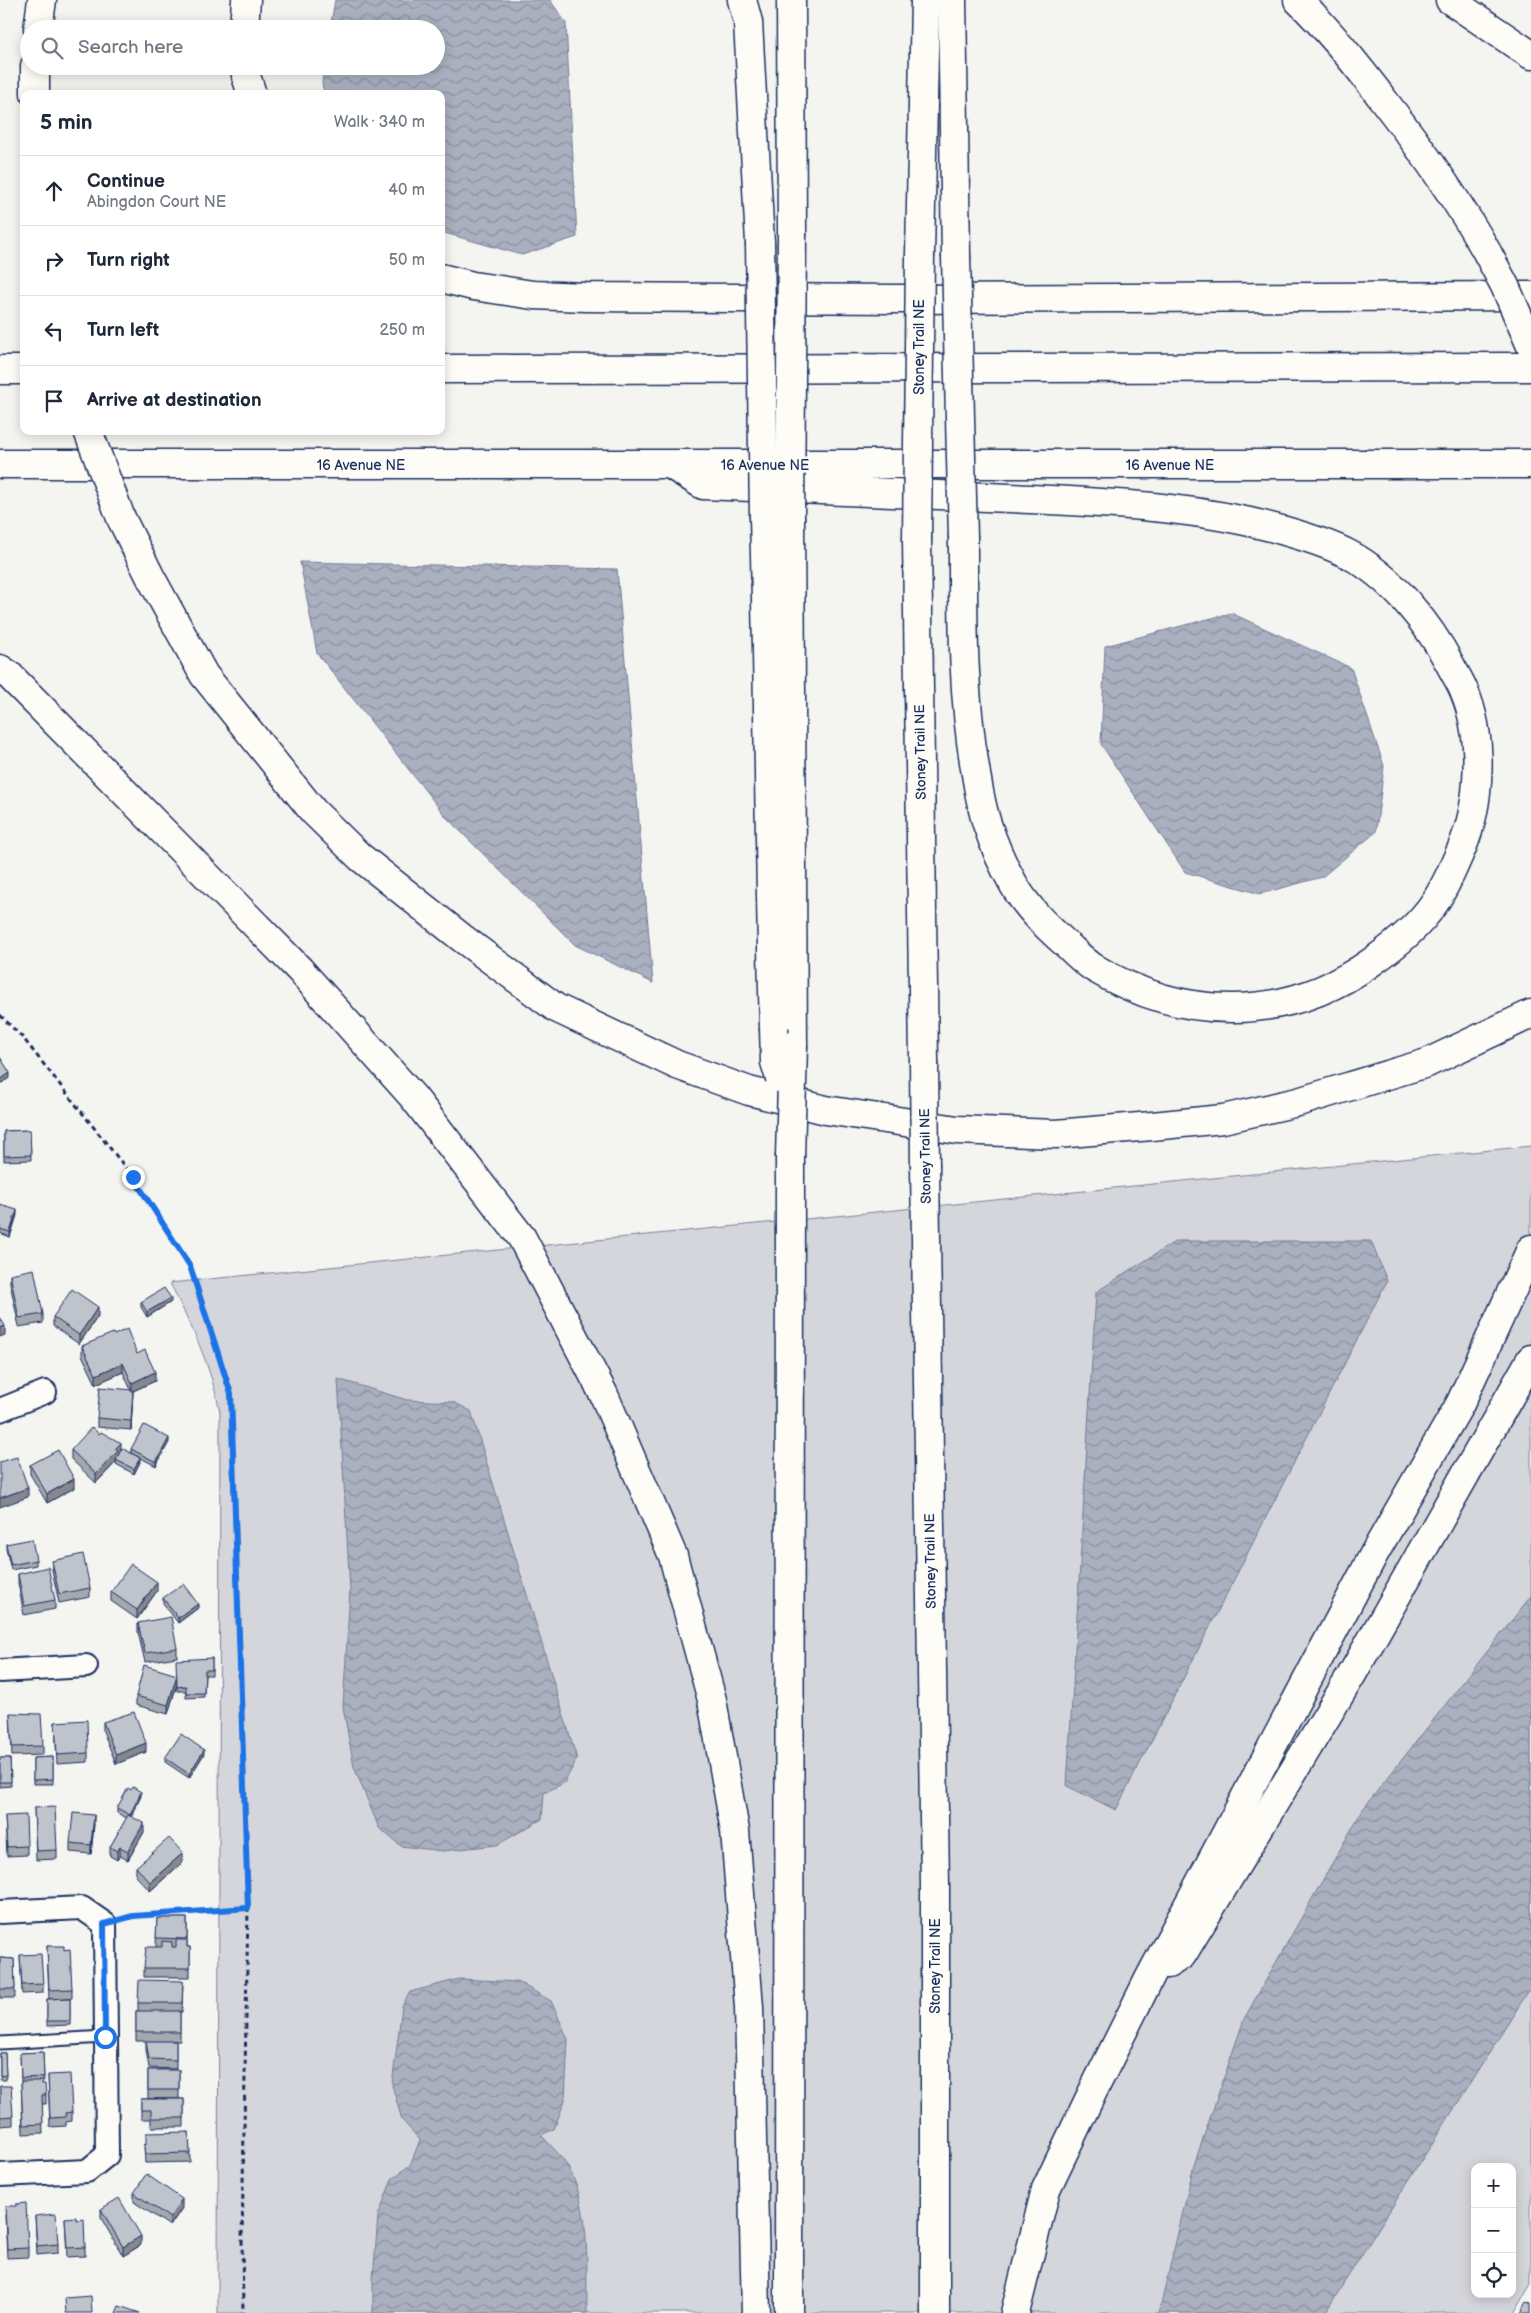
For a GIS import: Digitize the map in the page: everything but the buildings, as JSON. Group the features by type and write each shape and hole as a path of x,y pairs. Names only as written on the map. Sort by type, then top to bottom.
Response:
{"highway":[{"path":"39,20 42,0"},
{"path":"245,20 246,0"},
{"path":"742,0 748,22 777,519 784,1036 775,1062 791,1110 789,2313"},
{"path":"777,519 792,233 791,0"},
{"name":"Stoney Trail NE","path":"925,0 917,538 935,1888 935,2313"},
{"path":"671,465 703,485 1143,504 1220,515 1265,525 1306,537 1351,555 1387,583 1426,624 1466,694 1474,727 1478,764 1474,812 1462,848 1446,884 1433,905 1398,943 1338,984 1308,996 1268,1006 1235,1009 1185,1003 1151,995 1091,966 1042,922 1016,889 999,856 985,819 968,729 965,692 963,538 956,256 952,0"},
{"path":"1298,0 1363,72 1413,138 1464,211 1505,286 1531,346"},
{"path":"1450,0 1531,55"},
{"path":"35,75 35,90"},
{"path":"246,75 251,90"},
{"path":"445,279 473,286 533,295 586,297 913,299 1531,296"},
{"path":"445,370 1531,367"},
{"path":"0,370 20,370"},
{"path":"90,435 121,518 151,578 204,675 314,811 360,857 485,956 556,1008 678,1065 749,1091 826,1110 958,1130 1056,1134 1222,1119 1298,1102 1427,1063 1531,1014"},
{"name":"16 Avenue NE","path":"0,464 1531,464"},
{"path":"0,669 16,682 300,970 414,1098 522,1238 604,1395 673,1556 712,1700 733,1822 749,2007 756,2313"},
{"path":"1015,2313 1046,2189 1150,1976 1374,1554 1460,1404 1531,1250"},
{"path":"1150,1976 1182,1955 1351,1676 1531,1359"}],"street":[{"path":"0,1410 45,1392"},
{"path":"0,1671 86,1666"},
{"path":"0,1912 82,1908 104,1924 107,2154 87,2171 0,2175"}],"lane":[{"path":"0,2043 105,2037"}],"path":[{"path":"0,1016 23,1038 133,1177 190,1266 231,1394 248,1908 242,2240 243,2313"},
{"path":"104,1924 133,1916 248,1908"}],"shaded area":[{"path":"1531,1146 1531,2284 1514,2313 218,2313 220,1412 206,1362 170,1283"}],"water":[{"path":"335,0 550,0 566,23 577,237 522,255 445,233 445,90 323,90 322,82 323,75 445,75 445,20 332,20"},
{"path":"300,562 617,569 653,983 575,945 446,817 317,653"},
{"path":"1231,613 1351,668 1384,766 1376,832 1322,877 1260,894 1185,872 1101,744 1105,646"},
{"path":"1176,1241 1371,1241 1387,1281 1116,1810 1067,1786 1096,1292"},
{"path":"338,1379 407,1400 453,1402 471,1411 577,1759 564,1783 544,1793 542,1819 497,1845 442,1851 401,1846 379,1828 354,1767 343,1707 350,1590"},
{"path":"1531,1596 1531,1987 1325,2313 1159,2313 1194,2165 1244,2019 1363,1809"},
{"path":"459,1979 518,1982 551,2001 568,2039 565,2100 554,2129 541,2135 566,2164 578,2191 585,2225 587,2313 373,2313 373,2279 378,2216 392,2179 410,2165 420,2140 402,2120 392,2085 402,2006 410,1992"}],"route":[{"path":"105,2037 104,1924 133,1916 248,1908 231,1394 190,1266 133,1177"}]}
